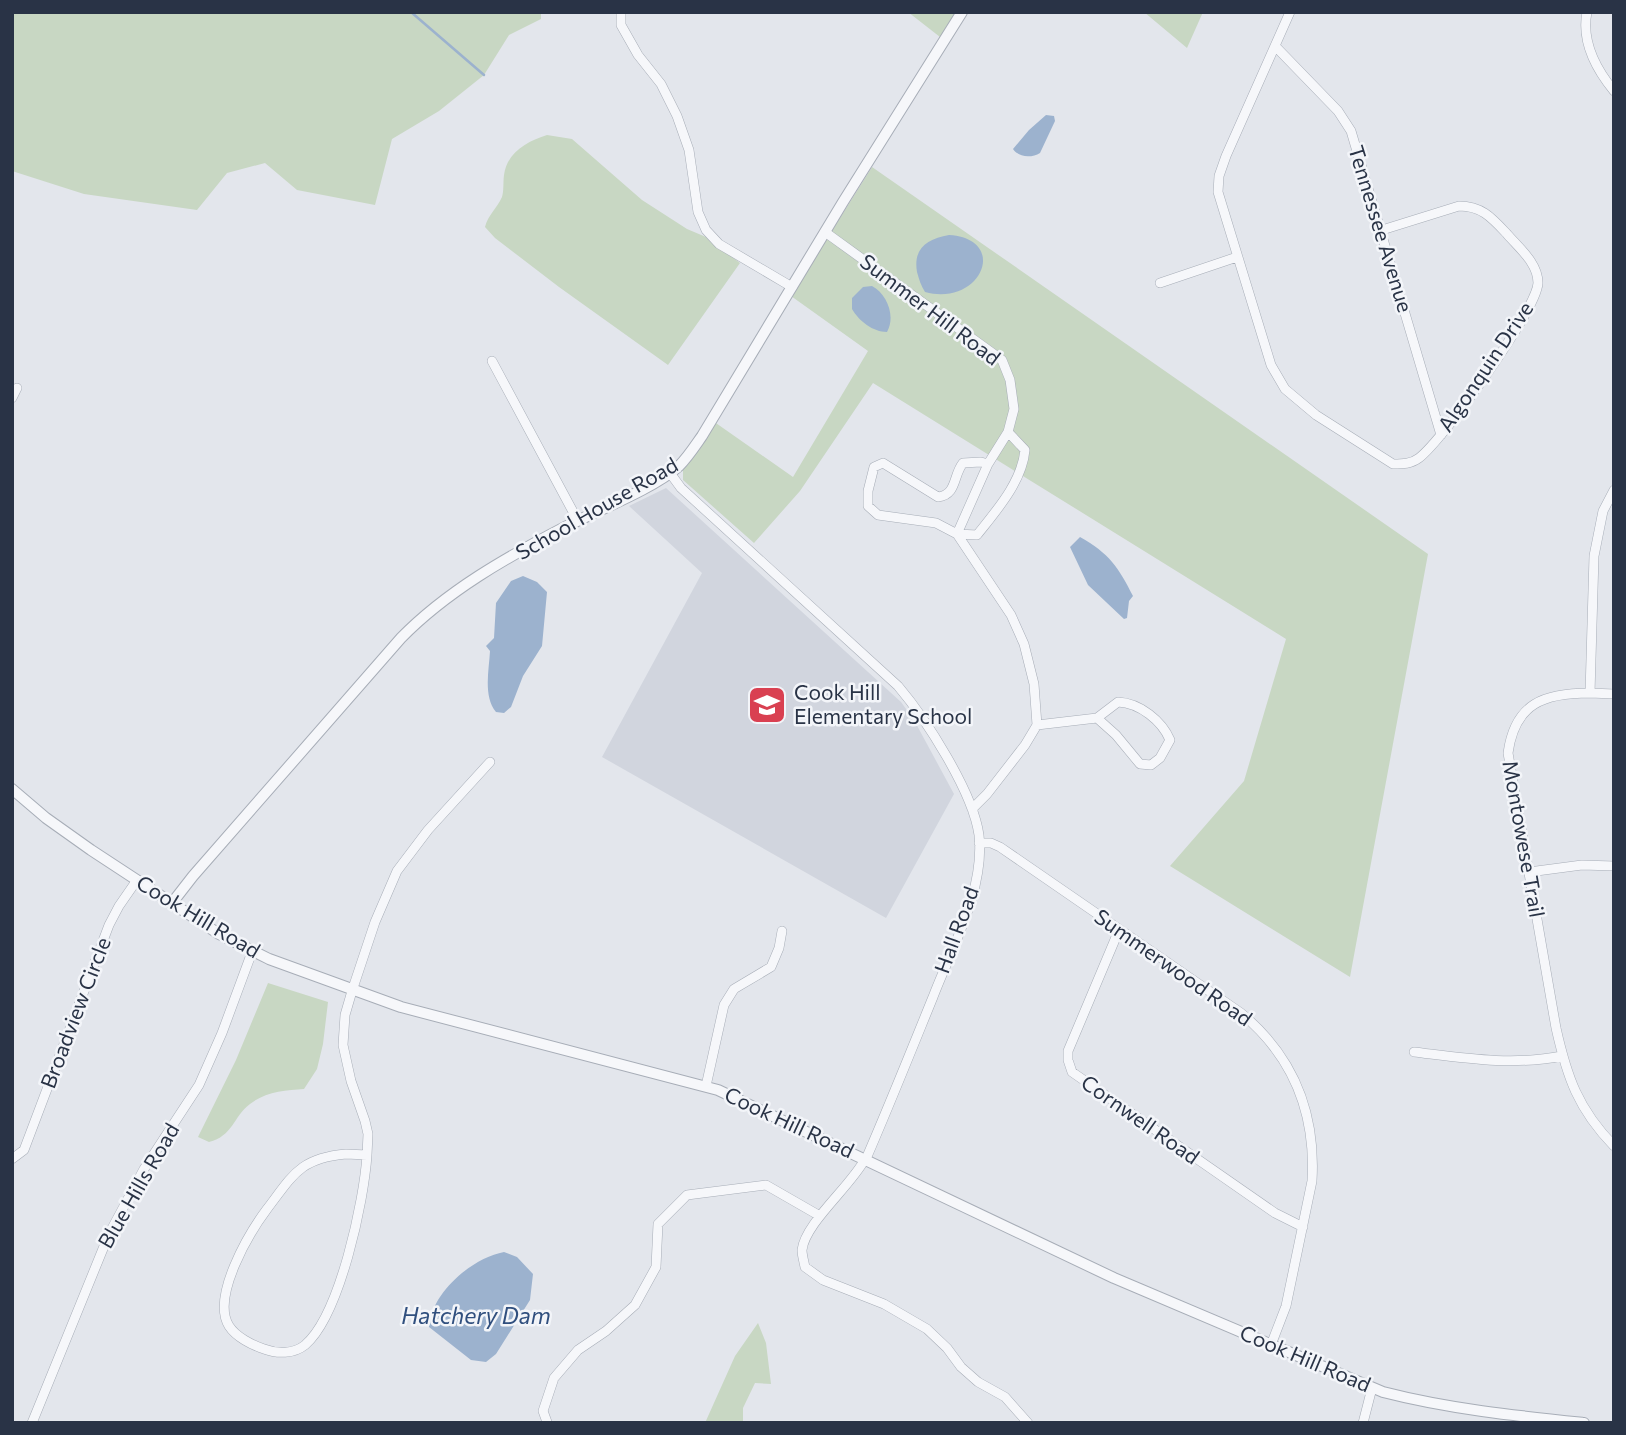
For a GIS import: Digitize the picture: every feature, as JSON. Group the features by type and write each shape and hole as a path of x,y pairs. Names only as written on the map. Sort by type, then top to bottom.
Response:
{"street":[{"path":"621,12 621,25 638,55 661,84 677,116 689,150 698,212 706,230 719,244 792,287"},
{"name":"School House Road","path":"173,903 178,893 216,849 415,623 467,584 670,473 685,459 702,436 962,12"},
{"name":"Algonquin Drive","path":"1290,12 1219,176 1218,191 1271,365 1285,389 1316,415 1393,464 1404,464 1415,461 1441,435 1486,374 1533,299 1538,284 1536,271 1530,260 1494,220 1471,206 1459,206 1382,230"},
{"path":"1587,12 1588,44 1597,70 1614,91"},
{"name":"Tennessee Avenue","path":"1276,47 1338,111 1351,131 1441,435"},
{"name":"Summer Hill Road","path":"825,232 1002,360 1010,380 1014,409 1007,432 988,464 957,534"},
{"path":"1160,283 1237,257"},
{"path":"492,361 578,521"},
{"path":"12,398 17,388"},
{"path":"988,464 963,463 958,469 952,491 946,497 938,498 883,463 874,467 867,491 868,506 878,515 936,523 957,534 977,535 1004,500 1024,461 1025,450 1007,432"},
{"name":"Hall Road","path":"670,473 681,488 898,686 928,725 972,809 979,843 970,903 866,1159 808,1233 802,1251 805,1267 823,1280 884,1304 927,1329 947,1348 961,1367 978,1382 1005,1397 1028,1423"},
{"path":"1590,693 1594,556 1603,511 1614,489"},
{"path":"957,534 1011,615 1024,644 1034,684 1037,725 1002,774 972,809"},
{"name":"Montowese Trail","path":"1614,694 1563,693 1540,699 1522,714 1510,734 1508,753 1562,1056 1578,1100 1593,1124 1614,1146"},
{"path":"1037,725 1097,718 1118,702 1129,703 1164,725 1170,740 1160,758 1151,765 1140,764 1116,735 1097,718"},
{"path":"367,1155 325,1156 312,1160 296,1171 260,1219 238,1256 226,1293 224,1312 229,1327 243,1339 267,1350 288,1353 303,1347 314,1335 338,1292 366,1169 367,1155 368,1134 343,1045 345,1015 373,929 397,871 428,831 490,762"},
{"name":"Cook Hill Road","path":"12,789 63,831 219,934 252,952 352,991 425,1013 706,1086 750,1103 1114,1278 1372,1388 1417,1400 1584,1423"},
{"name":"Summerwood Road","path":"979,843 991,843 1000,847 1241,1013 1255,1025 1297,1083 1312,1143 1312,1181 1286,1306 1271,1345"},
{"path":"1529,872 1582,865 1614,866"},
{"name":"Broadview Circle","path":"12,1159 24,1150 109,925 137,880"},
{"name":"Cornwell Road","path":"1119,930 1068,1051 1072,1072 1275,1213 1303,1227"},
{"path":"706,1086 724,1005 734,989 771,967 782,931"},
{"name":"Blue Hills Road","path":"32,1423 109,1234 144,1169 199,1085 222,1033 252,952"},
{"path":"1414,1052 1497,1062 1562,1056"},
{"path":"547,1422 543,1411 554,1378 578,1350 606,1331 635,1305 656,1267 659,1224 687,1195 766,1185 820,1216"},
{"path":"1363,1423 1372,1388"}],"shaded area":[{"name":"Cook Hill Elementary School","path":"666,488 901,702 914,720 954,794 886,918 602,757 702,573 629,506"}],"green space":[{"path":"12,12 541,12 541,19 509,35 484,75 439,111 392,139 375,205 297,190 265,163 227,173 197,210 84,194 12,171"},
{"path":"908,12 956,12 940,37"},
{"path":"1144,12 1203,12 1187,48"},
{"path":"547,135 572,139 642,200 687,229 706,237 740,263 668,365 559,287 495,238 485,227 502,197 504,175 509,160 526,144"},
{"path":"872,167 1428,554 1350,977 1170,866 1244,781 1286,639 873,383 800,491 754,543 683,480 683,470 713,421 793,477 868,351 791,296"},
{"path":"268,983 328,1002 317,1069 304,1089 276,1092 256,1100 244,1109 228,1131 209,1142 198,1137 236,1060"},
{"path":"758,1323 766,1343 771,1384 755,1383 743,1408 743,1423 705,1423 735,1356"}],"water":[{"path":"1046,115 1054,116 1055,121 1040,153 1026,156 1016,152 1013,149"},
{"path":"949,235 968,239 979,248 983,259 981,271 973,282 961,290 945,294 925,292 917,272 917,257 928,242"},
{"path":"872,286 882,294 888,306 891,319 887,332 867,325 852,309 852,298 863,287"},
{"path":"1080,537 1106,555 1123,577 1133,596 1129,601 1127,618 1124,619 1088,585 1070,547"},
{"path":"523,576 537,582 547,592 542,646 523,676 511,707 504,713 496,712 489,698 490,651 486,646 494,638 496,603 511,581"},
{"name":"Hatchery Dam","path":"504,1252 517,1257 533,1274 530,1300 496,1354 486,1362 471,1360 429,1327 431,1314 455,1279 479,1261"}],"waterway":[{"path":"411,12 484,75"}],"place":[{"name":"Cook Hill Elementary School","path":"767,705"}]}
